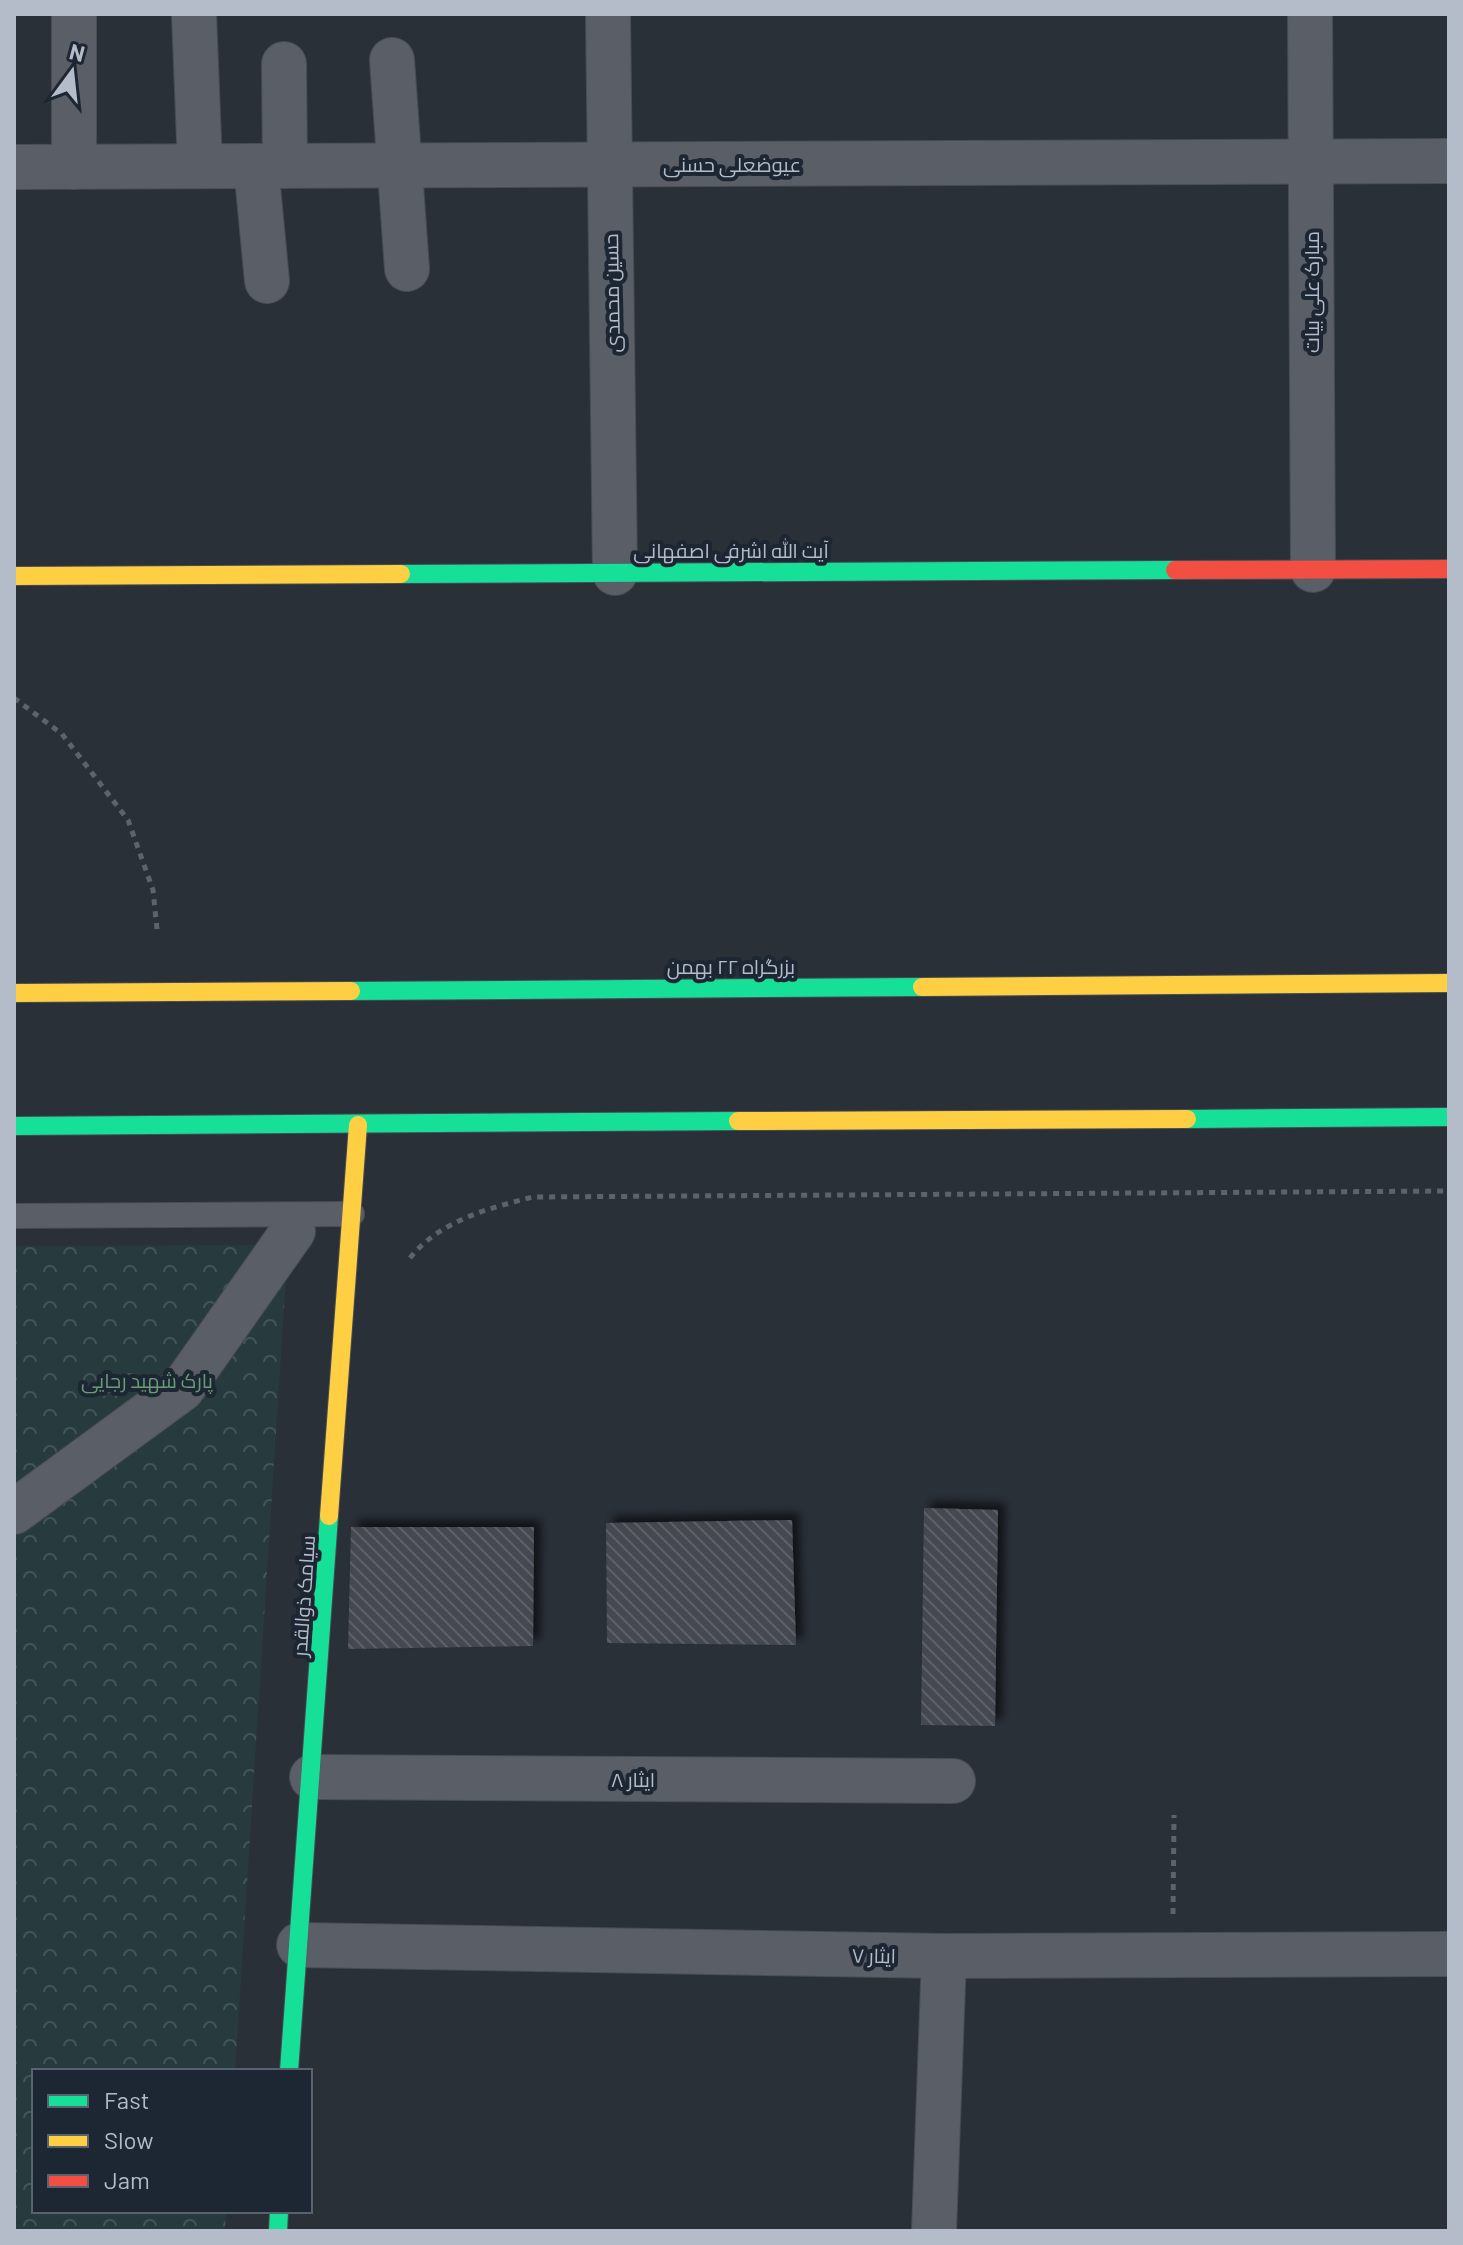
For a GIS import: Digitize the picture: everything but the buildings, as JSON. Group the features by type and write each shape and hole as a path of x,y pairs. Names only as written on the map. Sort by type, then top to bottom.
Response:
{"main road":[{"name":"آیت الله اشرفی اصفهانی","path":"14,576 1449,569"},
{"name":"بزرگراه ۲۲ بهمن","path":"14,993 1449,983"},
{"path":"14,1126 1449,1117"},
{"name":"سیامک ذوالقدر","path":"289,2069 358,1125"}],"street":[{"path":"74,14 74,167"},
{"path":"194,14 200,166"},
{"name":"حسین محمدی","path":"608,14 615,573"},
{"name":"مبارک علی بیات","path":"1310,14 1313,570"},
{"path":"392,60 407,269"},
{"path":"267,281 271,166 284,64"},
{"name":"عیوضعلی حسنی","path":"14,167 1449,161"},
{"path":"14,1512 182,1389 293,1231"},
{"name":"ایثار ۸","path":"312,1777 953,1781"},
{"name":"ایثار ۷","path":"299,1945 944,1956 1449,1954"},
{"path":"934,2231 944,1956"}],"lane":[{"path":"14,1216 352,1214"}],"path":[{"path":"14,698 62,734 128,820 153,890 157,929"},
{"path":"410,1258 424,1240 450,1225 500,1205 533,1197 1449,1191"},
{"path":"1172,1955 1174,1815"}],"green space":[{"name":"پارک شهید رجایی","path":"288,1245 235,2069 32,2069 32,2213 226,2213 225,2231 14,2231 14,1246"}],"traffic: fast":[{"path":"401,574 1175,570"},
{"path":"351,991 922,987"},
{"path":"1187,1119 1449,1117"},
{"path":"14,1126 738,1121"},
{"path":"289,2069 329,1516"},
{"path":"278,2231 279,2213"}],"traffic: slow":[{"path":"14,576 401,574"},
{"path":"922,987 1449,983"},
{"path":"14,993 351,991"},
{"path":"738,1121 1187,1119"},
{"path":"329,1516 358,1125"}],"traffic: jam":[{"path":"1175,570 1449,569"}]}
